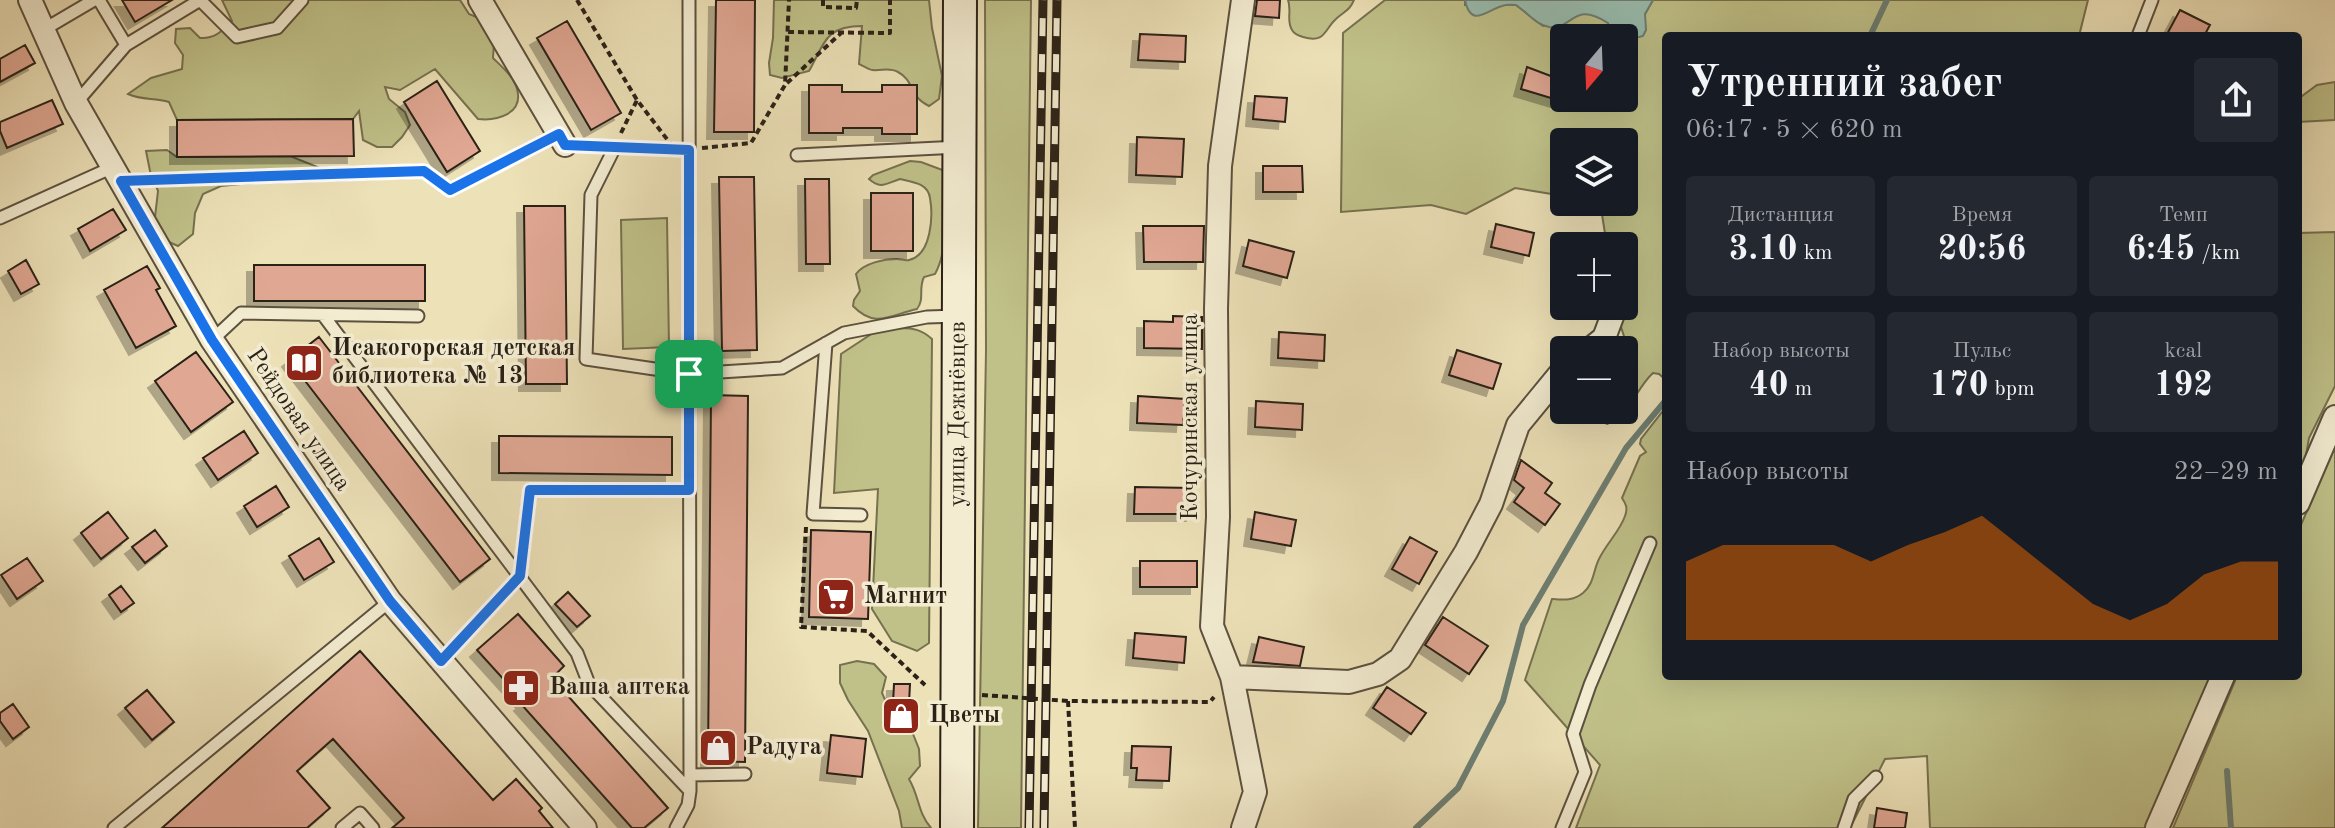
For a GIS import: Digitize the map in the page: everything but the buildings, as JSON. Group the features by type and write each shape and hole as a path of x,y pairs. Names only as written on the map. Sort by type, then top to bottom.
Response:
{"main road":[{"name":"улица Дежнёвцев","path":"957,828 960,0"}],"street":[{"name":"Рейдовая улица","path":"30,0 76,103 212,340 390,601 585,828"},
{"path":"480,0 562,140"},
{"name":"Кочуринская улица","path":"1243,0 1220,166 1216,309 1218,517 1212,626 1232,677 1255,792 1243,828"},
{"path":"1232,677 1349,682 1378,674 1400,659 1485,516 1518,425 1550,386"},
{"path":"2302,494 2335,417"},
{"path":"2157,828 2221,680"}],"lane":[{"path":"43,30 97,0 126,45"},
{"path":"76,103 126,45 200,0 237,37 277,28 302,0"},
{"path":"676,828 688,805 690,791 689,0"},
{"path":"2140,32 2152,0"},
{"path":"0,227 0,218 117,174 424,171 450,190 562,140"},
{"path":"615,147 591,195 586,359 689,374 782,368 844,333 927,317 958,316"},
{"path":"797,155 959,147"},
{"path":"212,340 241,313 418,316"},
{"path":"323,315 577,653 589,684 690,791"},
{"path":"826,343 813,514 861,515"},
{"path":"441,661 520,576 530,490 689,490"},
{"path":"1562,828 1585,772 1573,734 1590,685 1650,543"},
{"path":"114,828 390,601"},
{"path":"690,775 745,774"},
{"path":"1844,828 1854,799 1876,777"},
{"path":"342,828 360,813 373,828"}],"path":[{"path":"577,0 637,100 674,149"},
{"path":"785,85 789,0"},
{"path":"823,0 823,7 856,8 857,0"},
{"path":"788,32 890,33 890,0"},
{"path":"637,100 615,147 689,150 751,143 785,85 841,33"},
{"path":"813,514 804,529 801,627 867,631 925,685"},
{"path":"996,696 1068,701 1210,702 1232,677"},
{"path":"1068,701 1075,828"}],"green space":[{"path":"222,0 460,0 469,14 481,19 494,43 493,58 507,72 517,89 517,105 501,117 478,119 435,69 400,90 385,87 389,99 405,112 410,125 392,147 377,147 363,140 359,111 353,119 177,120 169,102 128,94 151,78 182,69 183,55 175,43 176,29 190,28 200,38 205,38 218,34 232,21"},
{"path":"774,0 929,0 942,76 939,99 929,106 918,98 898,72 872,70 859,64 862,26 833,33 823,44 809,71 782,78 770,75"},
{"path":"985,0 1031,0 1021,828 978,828 986,350"},
{"path":"1288,0 1354,0 1324,34 1311,39 1292,30"},
{"path":"1385,0 1465,0 1465,5 1516,5 1543,26 1550,25 1550,112 1638,112 1638,34 1645,30 1645,14 1653,0 2088,0 2080,32 1662,32 1662,377 1653,373 1638,392 1638,336 1624,336 1620,324 1621,320 1638,320 1638,232 1605,232 1602,216 1638,216 1638,128 1550,128 1550,194 1515,188 1466,214 1431,205 1341,212 1343,33"},
{"path":"1586,12 1595,13 1608,23 1554,24"},
{"path":"2335,82 2335,120 2302,122 2302,96 2317,85"},
{"path":"167,150 177,157 290,156 320,168 262,182 221,186 203,194 195,213 193,234 178,246 160,238 155,217 158,191 146,151"},
{"path":"910,161 945,171 943,251 935,274 924,277 917,309 876,319 853,306 860,291 856,274 875,262 917,257 927,243 931,205 929,193 919,184 900,179 881,185 869,179"},
{"path":"667,218 669,347 623,349 621,220"},
{"path":"2335,232 2335,386 2309,438 2302,468 2302,233"},
{"path":"900,328 918,330 932,339 929,643 917,651 892,641 872,609 878,489 834,493 841,354 876,331"},
{"path":"1662,412 1662,680 2215,680 2155,828 1930,828 1927,756 1885,759 1850,828 1576,828 1600,765 1525,680 1552,599 1572,599 1587,589 1602,553 1623,522 1626,508 1622,498 1640,456 1646,452 1640,444"},
{"path":"2335,445 2335,828 2173,828 2235,680 2302,680 2302,523"},
{"path":"857,661 874,664 886,677 882,693 889,709 891,727 913,734 919,749 920,766 909,779 931,828 902,828 899,811 868,731 840,683 840,665"}],"shaded area":[{"path":"1465,0 1653,0 1645,14 1646,30 1643,36 1638,37 1638,24 1608,24 1587,14 1564,24 1550,24 1549,27 1516,5 1504,5 1475,16"}],"waterway":[{"path":"1872,32 1887,0"},
{"path":"1416,828 1458,788 1503,701 1523,625 1626,448 1662,405"},
{"path":"2227,771 2231,828"}],"railway":[{"path":"1029,828 1043,0"},
{"path":"1044,828 1057,0"}],"place":[{"name":"Исакогорская детская библиотека № 13","path":"304,363"},
{"name":"Магнит","path":"836,597"},
{"name":"Ваша аптека","path":"521,688"},
{"name":"Цветы","path":"901,716"},
{"name":"Радуга","path":"718,748"}],"route":[{"path":"559,134 565,145 689,150 689,374 689,490 530,490 520,576 441,661 390,601 212,340 121,181 424,171 450,190 559,134"}]}
